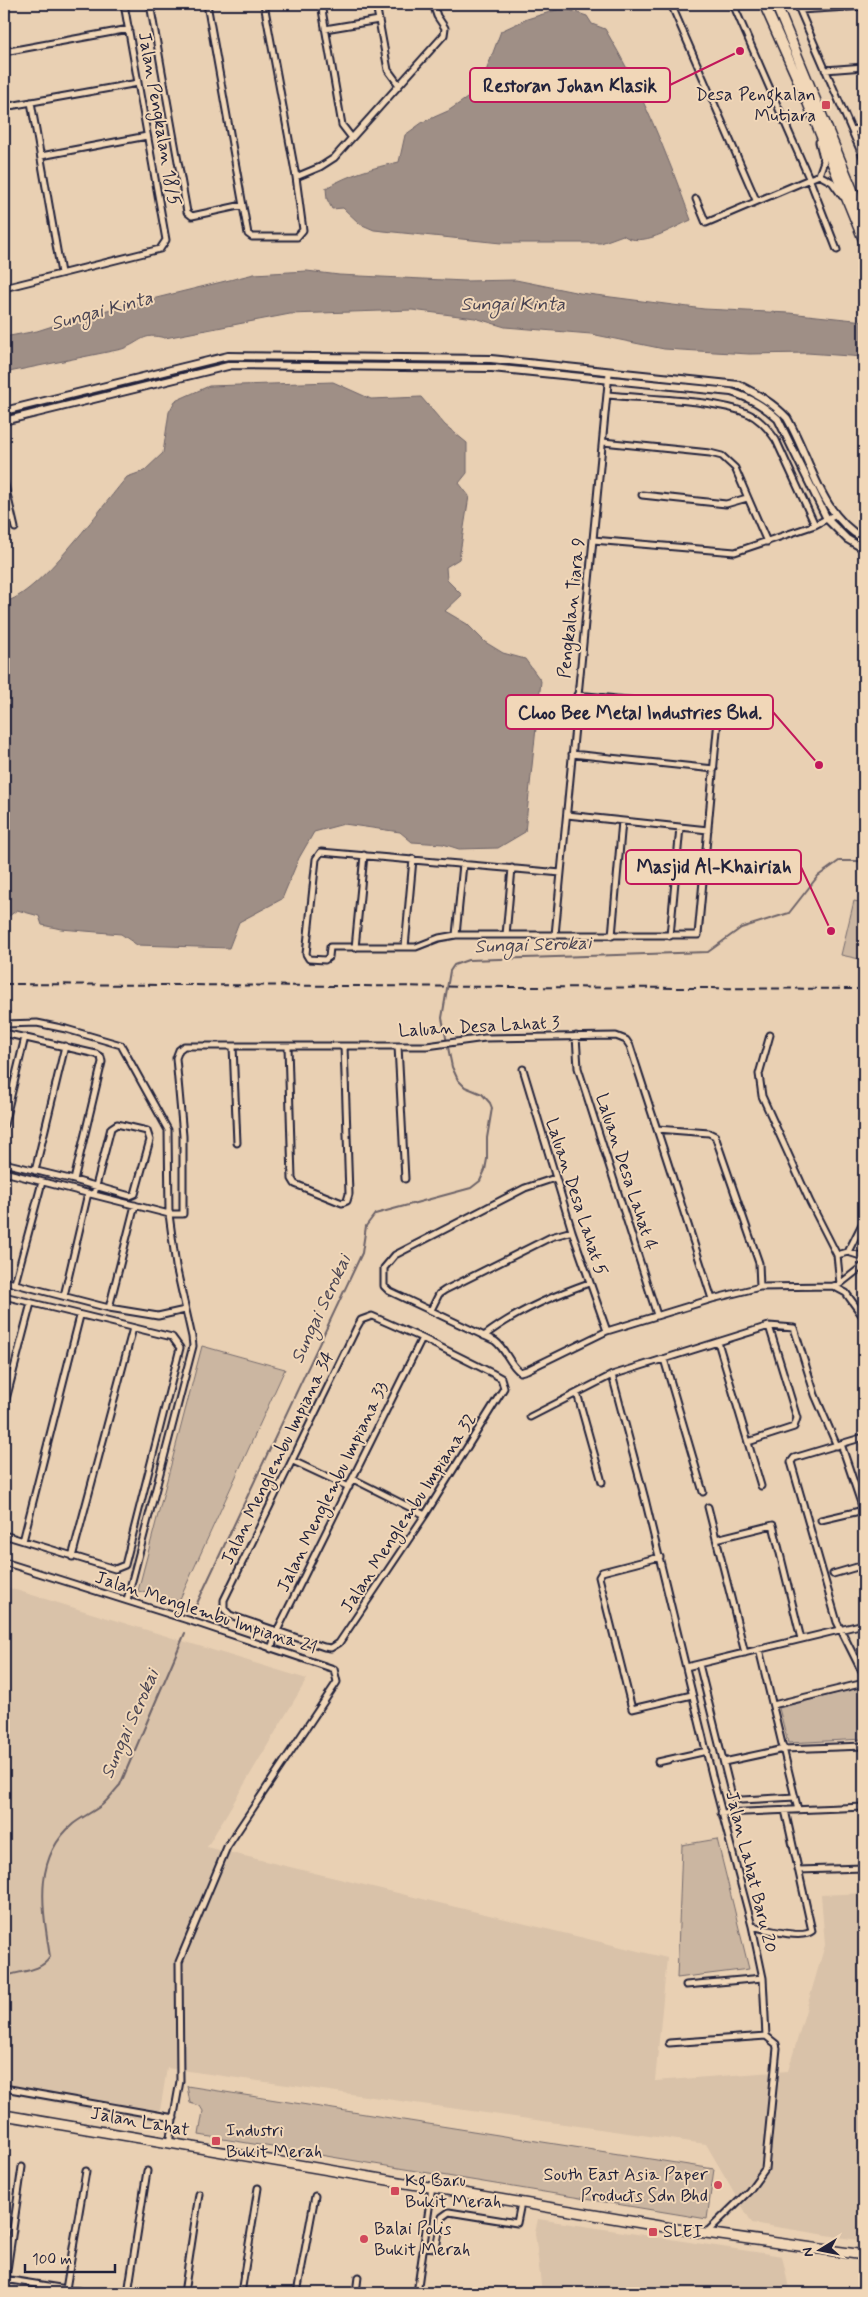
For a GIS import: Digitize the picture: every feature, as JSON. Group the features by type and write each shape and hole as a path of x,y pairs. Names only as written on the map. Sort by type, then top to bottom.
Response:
{"main road":[{"path":"764,4 805,96 864,242"},
{"path":"771,4 786,54"},
{"path":"776,4 864,218"},
{"name":"Jalan Lahat","path":"4,2115 521,2203 864,2255"}],"street":[{"name":"Jalan Pengkalan 18/5","path":"62,273 160,249 166,240 124,4"},
{"path":"150,4 187,212 192,216 242,205"},
{"path":"207,4 246,229 252,237 297,237 303,230 296,177 264,4"},
{"path":"320,4 342,125 352,138"},
{"path":"376,4 388,70 399,85"},
{"path":"296,177 320,167 334,158 444,35 445,28 437,16 433,4"},
{"path":"672,4 756,200"},
{"path":"733,4 809,178 836,250"},
{"path":"797,4 864,159"},
{"path":"800,10 864,6"},
{"path":"325,29 379,20"},
{"path":"4,52 128,29"},
{"path":"826,70 864,67"},
{"path":"4,107 138,83"},
{"path":"805,96 824,154 824,161 819,175"},
{"path":"4,281 4,288 62,273 31,102"},
{"path":"852,130 864,127"},
{"path":"41,156 147,136"},
{"path":"696,199 706,223 756,200 819,175 832,182 853,214"},
{"path":"4,411 228,356 491,359 610,373 739,385 778,408 787,418 834,515 854,534 864,539"},
{"path":"4,421 232,365 492,368 730,392 750,398 766,407 778,419 788,435 827,519 847,540 864,549"},
{"name":"Pengkalan Tiara 9","path":"555,935 610,373"},
{"path":"608,395 710,404 750,415 769,430 776,440 815,525"},
{"path":"603,442 722,456 735,468 766,542"},
{"path":"4,481 15,528"},
{"path":"642,496 726,504 747,498"},
{"path":"593,540 735,552 815,525 834,515"},
{"path":"561,873 325,851 318,855 316,860 306,954 310,959 326,960 329,957 330,947 416,947 439,938 456,935 670,936 698,934 720,710 578,694"},
{"path":"572,754 714,769"},
{"path":"567,815 708,830"},
{"path":"612,936 622,821"},
{"path":"670,936 680,827"},
{"path":"355,948 364,855"},
{"path":"405,948 413,859"},
{"path":"456,935 463,864"},
{"path":"506,935 512,868"},
{"path":"4,1024 37,1023 66,1029 121,1045 168,1130 170,1214 176,1266 184,1310 192,1336 192,1346 127,1600"},
{"path":"4,1033 25,1036 96,1054 101,1057 102,1062 74,1180"},
{"path":"770,1035 759,1074 762,1096 810,1202 837,1255 840,1284"},
{"path":"4,1125 25,1036"},
{"name":"Laluan Desa Lahat 4","path":"576,1036 578,1068 658,1315"},
{"name":"Laluan Desa Lahat 3","path":"170,1214 183,1214 184,1210 183,1136 176,1058 179,1050 184,1046 427,1046 485,1038 616,1036 626,1040 630,1046 712,1299"},
{"path":"35,1171 65,1046"},
{"path":"233,1046 237,1143"},
{"path":"288,1046 292,1179 295,1184 336,1203 347,1201 349,1194 344,1046"},
{"path":"398,1046 405,1179"},
{"name":"Laluan Desa Lahat 5","path":"523,1069 555,1178 589,1283 607,1331"},
{"path":"4,1162 74,1180 96,1186 130,1196 135,1194 150,1140 147,1131 117,1124 112,1126 96,1186 91,1194 64,1296"},
{"path":"657,1129 709,1133 715,1136 759,1263 760,1287"},
{"path":"4,1172 170,1214"},
{"path":"555,1178 525,1188 395,1255 384,1268 382,1279 384,1286 389,1291 502,1346 514,1368 520,1372 607,1331 712,1299 760,1287 833,1286 840,1284 864,1264"},
{"path":"14,1283 42,1182"},
{"path":"109,1308 135,1205"},
{"path":"848,1252 864,1220"},
{"path":"431,1310 439,1294 445,1290 551,1237 572,1231"},
{"path":"837,1255 848,1252 864,1257"},
{"path":"4,1281 109,1308 160,1316 184,1310"},
{"path":"484,1336 502,1322 560,1294 589,1283"},
{"path":"833,1286 846,1294 864,1318"},
{"path":"4,1296 133,1328 72,1557 4,1536"},
{"path":"4,1407 31,1303"},
{"path":"23,1541 80,1316"},
{"name":"Jalan Menglembu Impiana 34","path":"277,1631 230,1615 224,1609 224,1600 357,1327 361,1320 366,1317 377,1317 422,1338"},
{"path":"748,1442 787,1430 796,1424 797,1418 769,1326"},
{"path":"530,1417 612,1375 769,1326 794,1328 815,1395 839,1445 864,1511 821,1520"},
{"name":"Jalan Menglembu Impiana 21","path":"72,1557 114,1569 125,1565 180,1348 172,1337 133,1328"},
{"name":"Jalan Menglembu Impiana 32","path":"277,1631 324,1647 331,1648 339,1643 501,1397 504,1388 501,1378 422,1338"},
{"name":"Jalan Menglembu Impiana 33","path":"271,1649 277,1631 422,1338"},
{"path":"718,1342 761,1486"},
{"path":"664,1359 703,1492"},
{"name":"Jalan Lahat Baru 20","path":"612,1375 660,1557 721,1813 752,1926 763,1978 766,2036 776,2044 777,2048 764,2168 749,2191 707,2232"},
{"path":"577,1392 602,1482"},
{"path":"864,1437 794,1458 791,1462 837,1622 864,1676"},
{"path":"293,1461 349,1487"},
{"path":"353,1479 425,1515"},
{"path":"708,1507 745,1653"},
{"path":"716,1539 773,1525 801,1639"},
{"path":"660,1557 602,1572 599,1577 632,1709 692,1695"},
{"name":"Jalan Menglembu Impiana 21","path":"4,1562 127,1600 334,1669 337,1682 227,1847 179,1962 180,2080 169,2144"},
{"path":"833,1574 864,1565"},
{"path":"686,1667 864,1624"},
{"path":"759,1649 798,1810"},
{"path":"699,1664 731,1792 736,1798 742,1800 795,1798"},
{"path":"773,1705 864,1683"},
{"path":"724,1762 784,1749 864,1746"},
{"path":"658,1762 707,1751"},
{"path":"721,1813 864,1807"},
{"path":"752,1926 784,1933 806,1934 812,1931 785,1810"},
{"path":"798,1870 864,1868"},
{"path":"686,1985 763,1978"},
{"path":"669,2043 766,2036"},
{"path":"4,2088 174,2118"},
{"path":"4,2291 22,2167"},
{"path":"62,2290 86,2170"},
{"path":"128,2293 147,2171"},
{"path":"417,2293 432,2187"},
{"path":"241,2293 258,2188"},
{"path":"184,2293 199,2194"},
{"path":"297,2293 315,2196"},
{"path":"424,2247 436,2248 442,2217 449,2212 517,2223 521,2203"},
{"path":"356,2293 358,2277"},
{"path":"5,2279 62,2290 91,2293"}],"shaded area":[{"path":"854,901 864,903 864,960 841,955"},
{"path":"202,1346 285,1369 179,1601 138,1591"},
{"path":"6,1587 307,1679 207,1847 667,1958 655,2081 788,2071 825,1945 821,1895 864,1893 864,2241 752,2223 706,2144 167,2068 158,2123 4,2093 4,1594"},
{"path":"861,1687 864,1694 864,1739 788,1743 779,1708"},
{"path":"717,1839 749,1969 677,1978 682,1845"},
{"path":"187,2086 714,2169 707,2219 199,2135 203,2111 200,2106 190,2103"},
{"path":"538,2219 782,2256 790,2293 542,2293 535,2233"}],"water":[{"path":"563,8 587,16 592,24 605,29 630,74 652,122 691,220 657,236 639,240 630,239 623,235 601,243 501,243 374,230 360,224 343,208 332,209 327,199 326,188 361,172 399,162 405,135 423,122 448,111 479,90 501,31 527,19"},
{"name":"Sungai Kinta","path":"307,271 339,275 465,281 516,280 580,293 704,309 789,313 864,321 864,357 807,353 749,354 664,349 591,334 505,327 475,318 412,310 290,314 165,338 151,336 122,349 4,373 4,337 37,331 87,315 254,274"},
{"path":"333,382 371,399 421,397 445,425 467,443 467,473 459,483 469,496 459,559 446,567 447,580 462,595 445,611 467,624 485,642 503,653 525,659 541,681 525,832 498,848 459,849 443,844 412,842 400,832 344,824 314,832 299,858 282,899 239,922 229,948 137,945 121,934 61,929 42,925 39,916 17,910 4,920 4,602 18,596 34,584 69,548 127,477 144,471 163,453 169,412 175,401 209,386"}],"waterway":[{"name":"Sungai Serokai","path":"191,1616 362,1253 366,1226 375,1214 471,1188 480,1181 485,1170 487,1138 492,1108 482,1094 465,1087 458,1080 452,1067 442,1018 450,971 454,965 468,960 708,952 741,928 789,913 818,876 839,861 858,861 864,863"},
{"name":"Sungai Serokai","path":"4,1977 35,1969 50,1957 43,1903 46,1869 51,1853 60,1838 73,1824 102,1805 120,1785 185,1633"}],"railway":[{"path":"4,984 864,989"}],"place":[{"name":"Restoran Johan Klasik","path":"740,51"},
{"name":"Desa Pengkalan Mutiara","path":"826,105"},
{"name":"Choo Bee Metal Industries Bhd.","path":"819,765"},
{"name":"Masjid Al-Khairiah","path":"831,931"},
{"name":"Industri Bukit Merah","path":"216,2141"},
{"name":"South East Asia Paper Products Sdn Bhd","path":"718,2185"},
{"name":"Kg Baru Bukit Merah","path":"395,2191"},
{"name":"SLEI","path":"653,2232"},
{"name":"Balai Polis Bukit Merah","path":"364,2239"}]}
